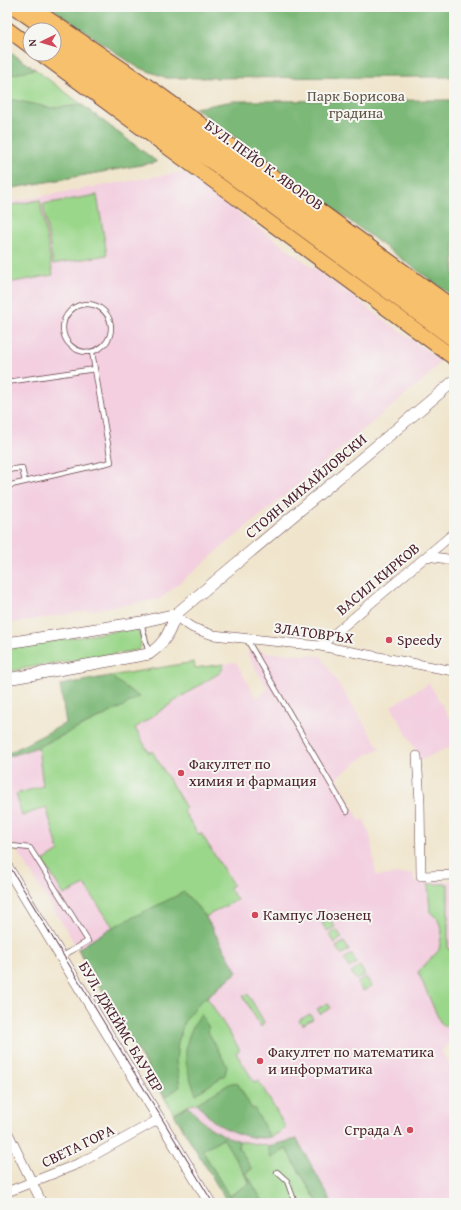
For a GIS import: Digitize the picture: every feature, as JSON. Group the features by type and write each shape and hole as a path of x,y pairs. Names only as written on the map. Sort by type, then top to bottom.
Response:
{"main road":[{"path":"14,7 36,22"},
{"path":"28,7 91,69 208,178"},
{"path":"31,7 155,91 454,308"},
{"path":"7,20 22,30"},
{"path":"7,28 22,36"},
{"path":"7,28 22,40"},
{"name":"БУЛ. ПЕЙО К. ЯВОРОВ","path":"62,42 91,69 212,163 454,324"},
{"path":"62,57 91,69 233,148"},
{"path":"52,62 454,358"},
{"name":"БУЛ. ПЕЙО К. ЯВОРОВ","path":"349,255 454,340"}],"street":[{"name":"СТОЯН МИХАЙЛОВСКИ","path":"176,614 454,381"},
{"name":"ВАСИЛ КИРКОВ","path":"320,646 454,533"},
{"path":"427,556 454,560"},
{"path":"7,643 141,622 176,614"},
{"path":"7,679 149,654 160,646 170,632 176,614"},
{"name":"ЗЛАТОВРЪХ","path":"176,614 182,621 193,628 213,635 320,646 454,671"},
{"path":"417,756 420,802 421,876 454,875"},
{"name":"БУЛ. ДЖЕЙМС БАУЧЕР","path":"7,867 210,1203"},
{"name":"СВЕТА ГОРА","path":"7,1192 80,1163 159,1119"},
{"path":"7,1130 42,1203"}],"lane":[{"path":"88,304 99,308 108,316 111,332 108,339 104,346 92,352 81,352 74,349 68,344 64,337 62,329 63,321 72,308 80,305 88,304"},
{"path":"7,486 111,462 92,352"},
{"path":"7,382 95,369"},
{"path":"7,470 22,468 25,482"},
{"path":"141,622 149,654"},
{"path":"246,638 347,812"},
{"path":"7,847 30,848 88,941 61,957"},
{"path":"277,1172 286,1181 295,1203"}],"shaded area":[{"path":"182,172 438,359 439,363 428,376 160,599 7,624 7,202"},
{"name":"Кампус Лозенец","path":"247,651 321,656 380,749 367,754 337,778 360,821 364,819 371,839 376,876 414,873 414,882 454,881 454,1038 441,1051 454,1072 454,1203 228,1203 78,949 7,834 7,755 66,723 60,685 194,662 195,668 236,662 256,698 268,689 249,658"},
{"path":"429,683 454,726 454,745 421,760 391,706"}],"green space":[{"path":"50,7 454,7 454,77 167,78 137,67"},
{"path":"7,50 22,60 22,62 25,62 35,69 157,162 7,189"},
{"path":"7,50 22,60 22,62 25,62 35,69 7,76"},
{"path":"7,95 9,99 52,108 82,105 157,162 7,189"},
{"name":"Парк Борисова градина","path":"454,100 454,297 195,108 233,101"},
{"path":"97,195 107,255 53,264 43,204"},
{"path":"40,200 53,275 7,283 7,206"},
{"path":"136,628 139,633 141,645 139,650 7,672 7,648"},
{"path":"194,662 195,668 224,664 221,672 135,728 149,753 152,751 186,808 183,810 198,834 201,833 233,885 229,887 237,900 205,917 237,972 207,997 240,1050 236,1053 255,1083 259,1081 286,1128 270,1137 255,1138 229,1129 209,1117 197,1103 174,1114 78,949 113,927 85,885 64,895 43,861 59,851 46,807 22,816 16,794 43,786 38,747 120,708 110,676"},
{"path":"110,676 139,697 120,708 38,747 7,757 7,754 66,723 60,685"},
{"path":"428,884 448,884 448,949 454,949 454,1021 445,1027 440,1022 418,972 439,950 442,932 438,919 430,912"},
{"path":"184,892 204,914 237,972 198,1004 184,1022 178,1043 176,1061 180,1087 165,1097 78,949 109,929"},
{"path":"329,918 335,927 327,931 322,923"},
{"path":"337,930 342,938 334,943 329,935"},
{"path":"344,942 349,950 341,955 336,947"},
{"path":"352,954 357,963 349,968 344,959"},
{"path":"360,966 365,975 356,980 351,972"},
{"path":"366,977 372,986 363,991 357,983"},
{"path":"248,994 264,1022 261,1027 243,996"},
{"path":"328,1003 331,1008 320,1014 317,1009"},
{"path":"201,1014 209,1028 207,1030 227,1066 225,1075 196,1094 188,1072 186,1053 190,1034 194,1024"},
{"path":"310,1014 313,1019 302,1025 299,1020"},
{"path":"231,1083 238,1084 252,1109 254,1108 270,1137 262,1138 246,1136 230,1130 215,1122 197,1103"},
{"path":"188,1106 210,1128 239,1141 238,1147 252,1169 246,1173 264,1203 228,1203 174,1114","holes":["223,1138 250,1183 229,1196 202,1150"]},
{"path":"223,1137 250,1184 229,1196 202,1150"},
{"path":"297,1139 332,1203 318,1203 286,1149 271,1158 268,1146"},
{"path":"239,1141 268,1146 271,1158 286,1149 318,1203 263,1203 246,1173 251,1169 238,1147"}],"tram line":[{"path":"7,862 213,1203"}],"place":[{"name":"Speedy","path":"389,640"},
{"name":"Факултет по химия и фармация","path":"181,773"},
{"name":"Кампус Лозенец","path":"255,915"},
{"name":"Факултет по математика и информатика","path":"260,1061"},
{"name":"Сграда А","path":"410,1130"}]}
